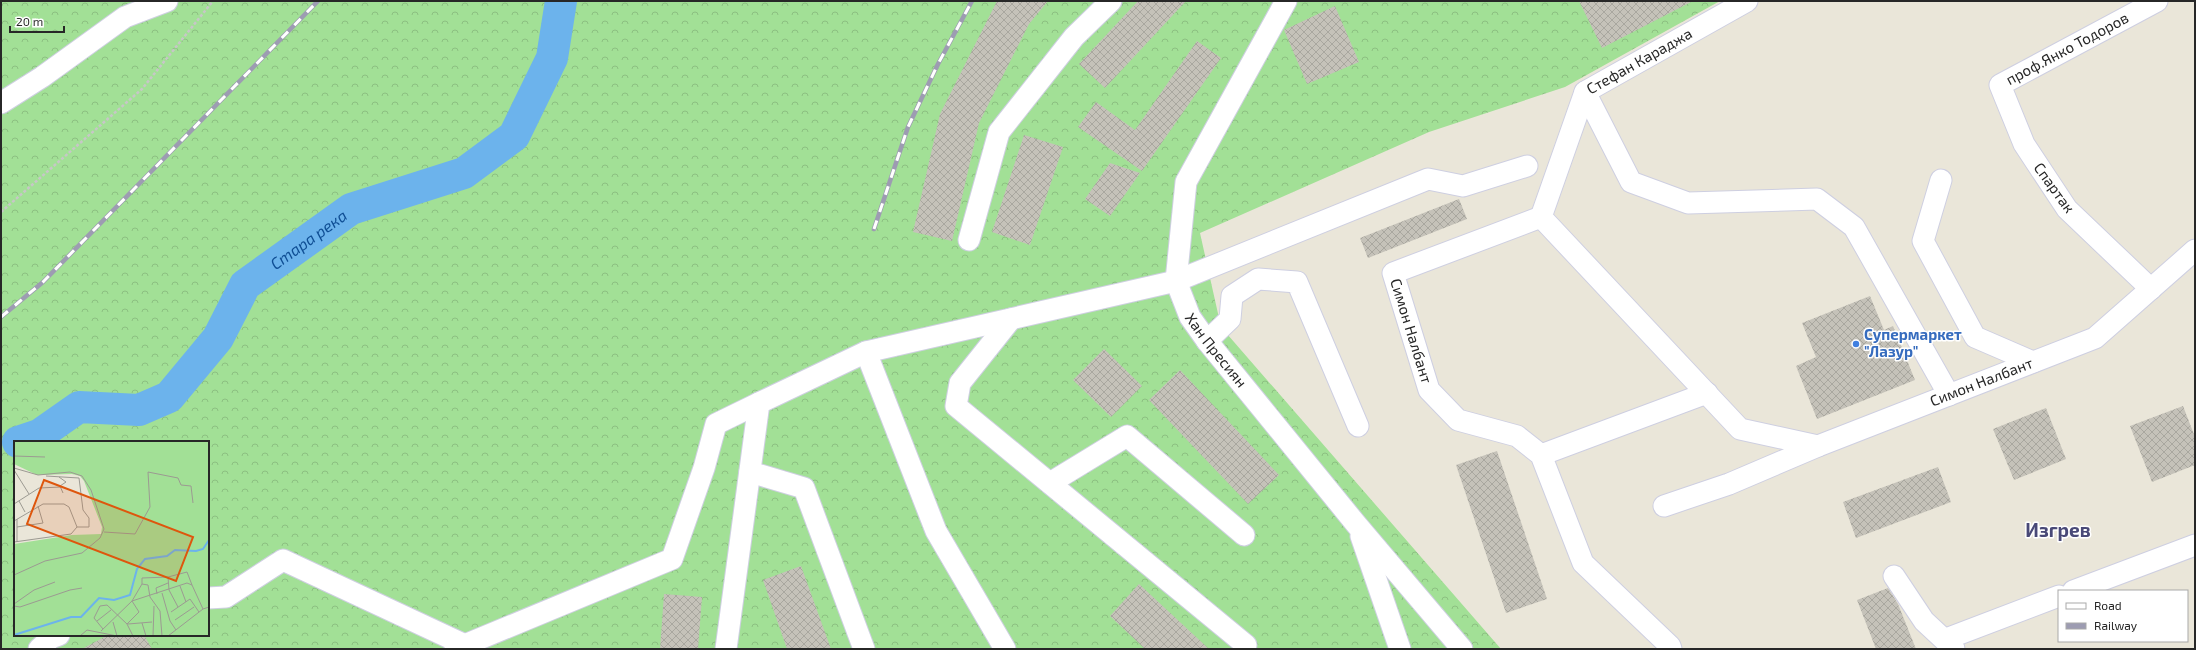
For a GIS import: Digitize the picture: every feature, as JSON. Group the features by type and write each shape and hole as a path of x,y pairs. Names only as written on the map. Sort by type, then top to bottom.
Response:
{"street":[{"path":"1,103 42,77 122,9 167,1"},
{"path":"969,240 999,132 1074,37 1111,1"},
{"name":"Хан Пресиян","path":"1286,1 1186,182 1176,281 1190,318 1207,341 1356,524 1462,649"},
{"name":"Стефан Караджа","path":"1541,217 1585,92 1747,1"},
{"name":"проф.Янко Тодоров","path":"2000,86 2157,1"},
{"name":"Спартак","path":"2000,86 2024,144 2067,209 2151,289"},
{"path":"1585,92 1631,182 1688,203 1817,199 1854,227 1949,395"},
{"path":"209,598 226,597 283,560 460,647 672,558 704,468 716,424 866,352 1176,281 1428,179 1463,186 1527,166"},
{"path":"1941,180 1923,241 1975,337 2033,362"},
{"path":"1541,217 1740,429 1818,446"},
{"name":"Симон Налбант","path":"1541,217 1393,273 1429,390 1458,420 1517,436 1541,455"},
{"name":"Симон Налбант","path":"1664,506 1729,484 1818,446 2095,338 2195,250"},
{"path":"1207,341 1230,319 1232,296 1258,279 1297,282 1358,426"},
{"path":"1011,319 960,383 956,406 1246,645"},
{"path":"866,352 936,531 1005,649"},
{"path":"1671,649 1670,646 1583,563 1541,455 1707,393"},
{"path":"726,649 759,403"},
{"path":"1050,483 1127,436 1244,535"},
{"path":"750,472 804,488 864,649"},
{"path":"1356,524 1400,649"},
{"path":"2076,590 2195,545"},
{"path":"1894,576 1924,621 1950,644 2058,596"},
{"path":"39,649 51,638 56,636"}],"path":[{"path":"1,212 142,89 213,1"}],"green space":[{"path":"1,1 1720,1 1565,87 1429,132 1200,233 1221,327 1501,649 1,649"}],"building":[{"path":"997,1 1048,1 1029,24 979,123 952,241 913,232 940,114"},
{"path":"1138,1 1186,1 1105,88 1079,64"},
{"path":"1579,1 1693,1 1602,48"},
{"path":"1335,6 1359,62 1307,84 1284,30"},
{"path":"1197,41 1221,58 1142,171 1078,127 1096,102 1135,130"},
{"path":"1024,135 1063,147 1030,245 992,232"},
{"path":"1110,163 1140,173 1110,216 1085,199"},
{"path":"1459,199 1467,219 1368,258 1360,238"},
{"name":"Супермаркет \"Лазур\"","path":"1870,296 1884,330 1893,326 1915,380 1817,419 1796,366 1816,357 1802,323"},
{"path":"1104,349 1142,386 1111,417 1073,380"},
{"path":"1180,370 1279,475 1248,504 1149,400"},
{"path":"2183,406 2195,437 2195,465 2152,482 2130,426"},
{"path":"2046,408 2066,459 2014,480 1993,429"},
{"path":"1497,451 1547,599 1506,613 1456,465"},
{"path":"1938,467 1951,502 1856,538 1843,502"},
{"path":"801,566 831,649 787,649 763,580"},
{"path":"1139,584 1209,649 1145,649 1110,616"},
{"path":"1888,588 1898,604 1916,649 1876,649 1857,600"},
{"path":"664,594 702,597 698,649 660,649"},
{"path":"106,636 145,636 152,649 82,649"}],"waterway":[{"name":"Стара река","path":"21,441 39,435 79,407 139,410 169,397 218,338 245,285 351,209 464,173 514,136 552,58 561,1"}],"railway":[{"path":"1,317 43,282 318,1"},
{"path":"874,229 908,127 938,64 972,1"}],"place":[{"name":"Супермаркет \"Лазур\"","path":"1856,344"}],"district":[{"name":"Изгрев","path":"2058,530"}]}
